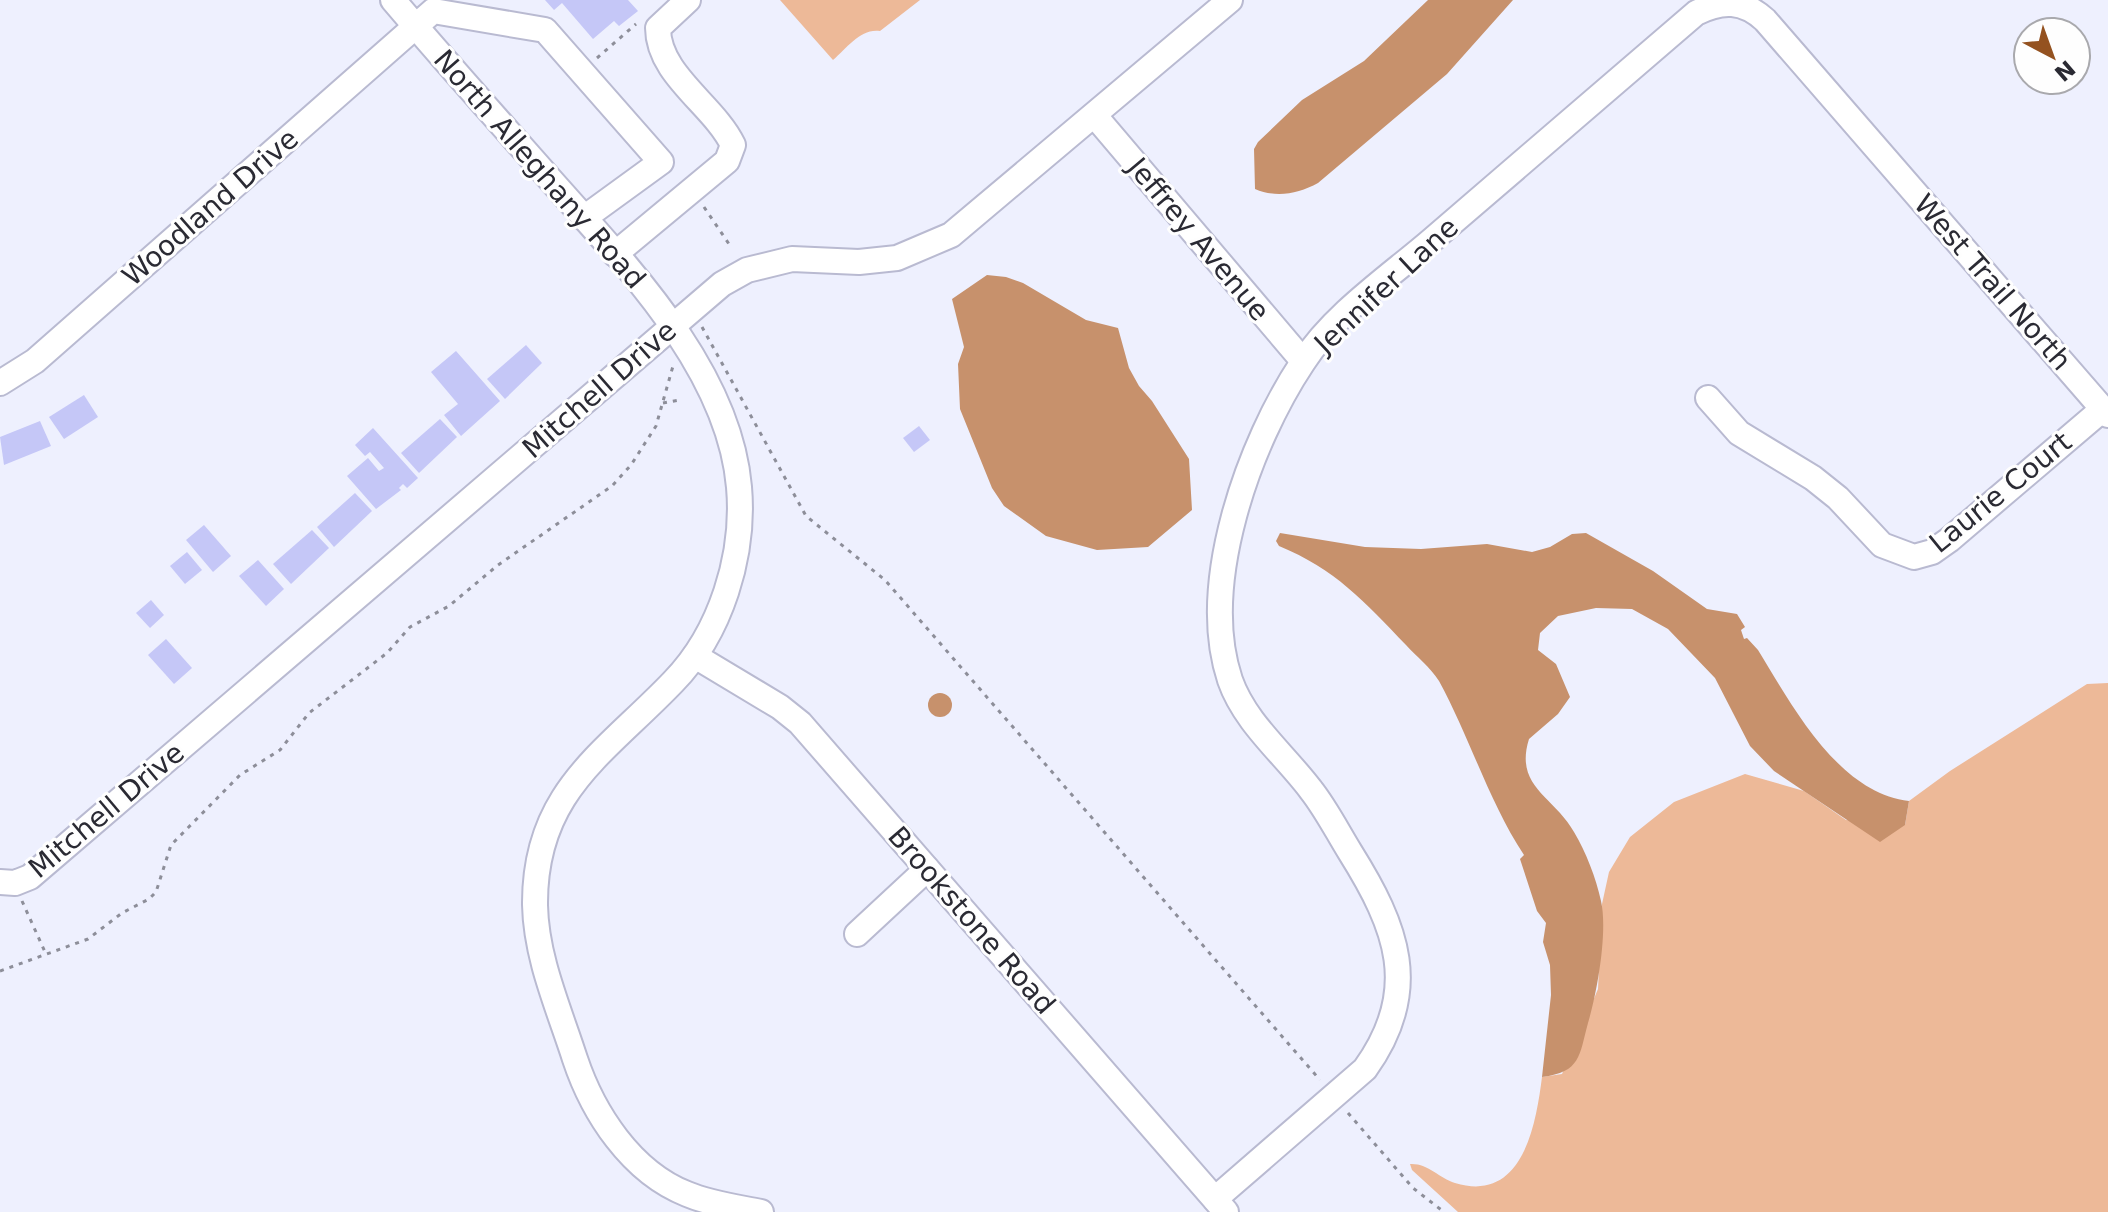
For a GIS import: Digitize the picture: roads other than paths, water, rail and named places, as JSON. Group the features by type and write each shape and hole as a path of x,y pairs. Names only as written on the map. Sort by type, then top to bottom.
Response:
{"street":[{"name":"North Alleghany Road","path":"393,0 615,254 680,320 686,350 727,428 740,490 739,530 726,594 695,656 569,786 550,824 538,862 535,904 547,974 584,1086 617,1139 678,1203 761,1212"},
{"path":"615,254 727,161 733,145 717,116 679,78 658,44 658,28 688,0"},
{"name":"Mitchell Drive","path":"6,883 42,867 722,284 747,270 792,259 859,262 897,258 929,247 951,235 1230,0"},
{"name":"Jennifer Lane","path":"1220,1206 1365,1069 1381,1048 1399,993 1400,963 1392,936 1359,867 1313,792 1245,712 1231,681 1221,642 1219,609 1223,566 1249,466 1303,361 1357,305 1711,2 1749,5 1877,150"},
{"path":"415,26 433,11 545,30 556,42 661,162 584,218"},
{"name":"Woodland Drive","path":"0,383 35,361 415,26"},
{"name":"Jeffrey Avenue","path":"1095,116 1303,361"},
{"name":"West Trail North","path":"1877,150 2105,412"},
{"name":"Laurie Court","path":"1708,398 1739,433 1813,478 1838,498 1882,545 1914,557 1932,552 1949,540 2105,412"},
{"name":"Brookstone Road","path":"695,656 780,707 800,723 1220,1206"},
{"path":"857,934 927,869"}]}
